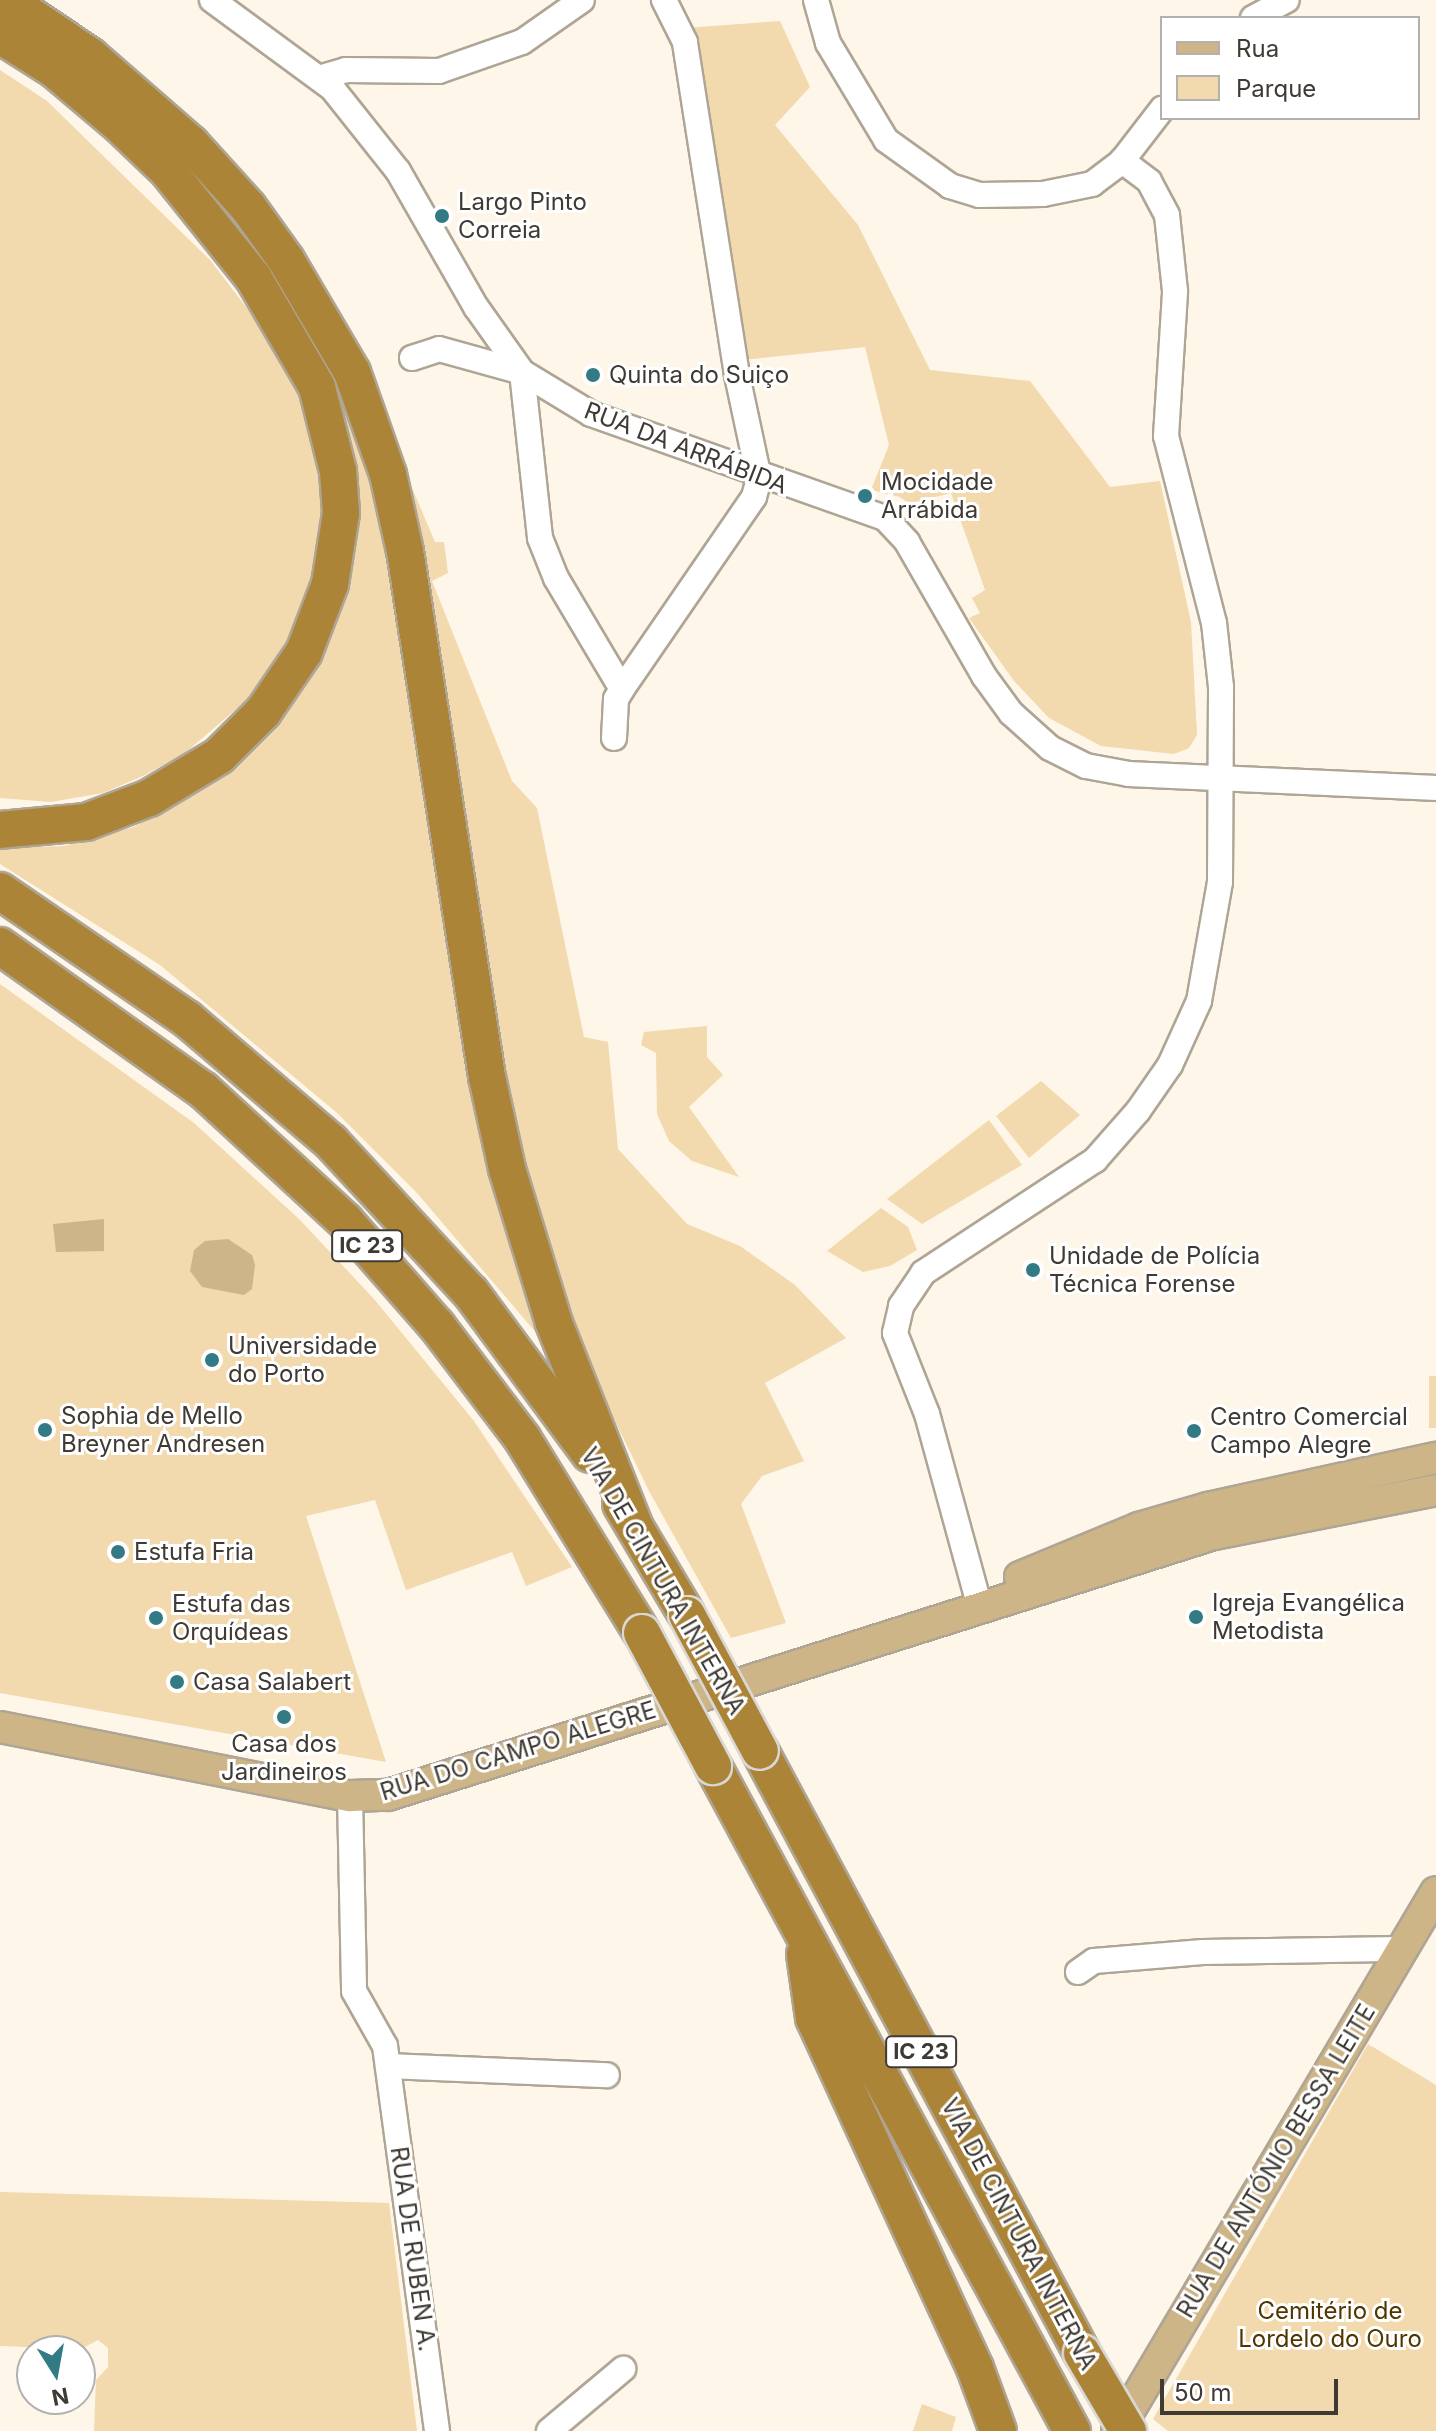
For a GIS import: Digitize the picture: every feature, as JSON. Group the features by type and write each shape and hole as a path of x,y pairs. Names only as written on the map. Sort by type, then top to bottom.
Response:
{"highway":[{"path":"7,0 90,56 191,144 248,207 286,260 352,372 388,474 405,551 487,1077 507,1169 554,1323 634,1525"},
{"path":"0,35 55,70 119,124 168,171 230,245 289,332 317,387 338,471 341,513 330,584 304,652 263,712 219,756 149,798 86,822 0,830"},
{"name":"VIA DE CINTURA INTERNA","path":"0,891 187,1019 265,1083 373,1185 505,1335 634,1525 687,1615 1082,2353 1128,2431"},
{"name":"VIA DE CINTURA INTERNA","path":"0,946 203,1090 345,1221 437,1326 522,1438 642,1633 1072,2430"},
{"path":"802,1929 814,2018 975,2368 998,2431"}],"main road":[{"name":"RUA DO CAMPO ALEGRE","path":"979,1604 1014,1580 1139,1528 1436,1458"},
{"name":"RUA DO CAMPO ALEGRE","path":"0,1727 350,1796 388,1795 979,1604 1214,1534 1436,1490"},
{"name":"RUA DE ANTÓNIO BESSA LEITE","path":"1117,2431 1436,1892"}],"street":[{"name":"RUA DA ARRÁBIDA","path":"212,0 322,77 398,171 476,307 522,372 591,414 759,478 885,518 898,529 993,688 1032,734 1067,759 1129,774 1436,788"},
{"path":"614,738 616,699 754,497 759,478 737,375 685,42 664,0"},
{"path":"816,0 828,43 886,140 950,186 979,195 1043,194 1092,184 1122,161 1160,112"},
{"path":"1257,16 1287,0"},
{"path":"322,77 346,70 439,71 522,42 570,2"},
{"path":"979,1604 927,1414 895,1333 901,1306 923,1273 1095,1160 1170,1065 1199,1001 1213,944 1221,778 1221,687 1214,623 1166,436 1175,291 1167,215 1149,181 1122,161"},
{"path":"412,358 439,349 522,372 540,538 556,578 622,689"},
{"name":"RUA DE RUBEN A.","path":"350,1796 354,1991 385,2046 437,2431"},
{"path":"1078,1972 1094,1961 1203,1952 1402,1949"},
{"path":"388,2066 607,2075"},
{"path":"549,2431 623,2369"}],"green space":[{"path":"0,10 104,81 234,209 310,319 348,398 397,572 544,1342 417,1193 336,1112 160,965 0,864 0,848 64,846 134,827 190,796 236,761 350,560 298,326 0,24"},
{"path":"780,21 810,87 775,125 858,225 930,370 1030,381 1110,487 1160,481 1191,622 1197,735 1189,748 1174,754 1101,746 1049,718 1014,681 969,618 980,613 972,598 985,590 951,493 931,498 921,512 900,497 871,490 889,445 865,347 743,360 685,28"},
{"path":"0,70 47,101 210,260 272,341 307,407 320,465 322,522 314,572 301,616 256,692 185,753 143,776 103,793 51,802 0,798"},
{"path":"395,448 435,542 444,542 448,573 432,581 512,781 537,808 584,1037 608,1042 618,1149 687,1224 740,1246 795,1285 846,1338 765,1383 804,1461 762,1476 741,1504 786,1623 731,1638 649,1491 583,1355 535,1216 504,1090 483,938"},
{"name":"Universidade do Porto","path":"0,984 194,1123 299,1219 374,1299 474,1421 572,1567 526,1586 512,1552 406,1590 375,1500 306,1516 386,1762 0,1693"},
{"path":"707,1026 707,1057 723,1075 689,1107 739,1177 692,1161 669,1141 657,1114 656,1053 641,1045 644,1032"},
{"path":"1041,1081 1080,1115 1029,1158 996,1116"},
{"path":"989,1120 1022,1165 922,1224 887,1199"},
{"path":"881,1208 908,1227 917,1250 890,1266 863,1272 827,1251"},
{"path":"1429,1376 1436,1376 1436,1428 1429,1428"},
{"name":"Cemitério de Lordelo do Ouro","path":"1368,2044 1436,2085 1436,2431 1168,2431 1153,2419"},
{"path":"0,2192 389,2203 417,2431 94,2431 96,2380 108,2367 108,2348 96,2341 96,2335 16,2335 16,2347 0,2346"},
{"path":"922,2404 956,2417 952,2431 913,2431"}],"shaded area":[{"path":"104,1219 104,1251 56,1252 53,1224"},
{"path":"228,1239 252,1255 255,1265 252,1289 244,1295 202,1287 190,1271 194,1250 205,1241"}],"place":[{"name":"Largo Pinto Correia","path":"442,216"},
{"name":"Quinta do Suiço","path":"593,375"},
{"name":"Mocidade Arrábida","path":"865,496"},
{"name":"Unidade de Polícia Técnica Forense","path":"1033,1270"},
{"name":"Universidade do Porto","path":"212,1360"},
{"name":"Sophia de Mello Breyner Andresen","path":"45,1430"},
{"name":"Centro Comercial Campo Alegre","path":"1194,1431"},
{"name":"Estufa Fria","path":"118,1552"},
{"name":"Igreja Evangélica Metodista","path":"1196,1617"},
{"name":"Estufa das Orquídeas","path":"156,1618"},
{"name":"Casa Salabert","path":"177,1682"},
{"name":"Casa dos Jardineiros","path":"284,1717"}]}
